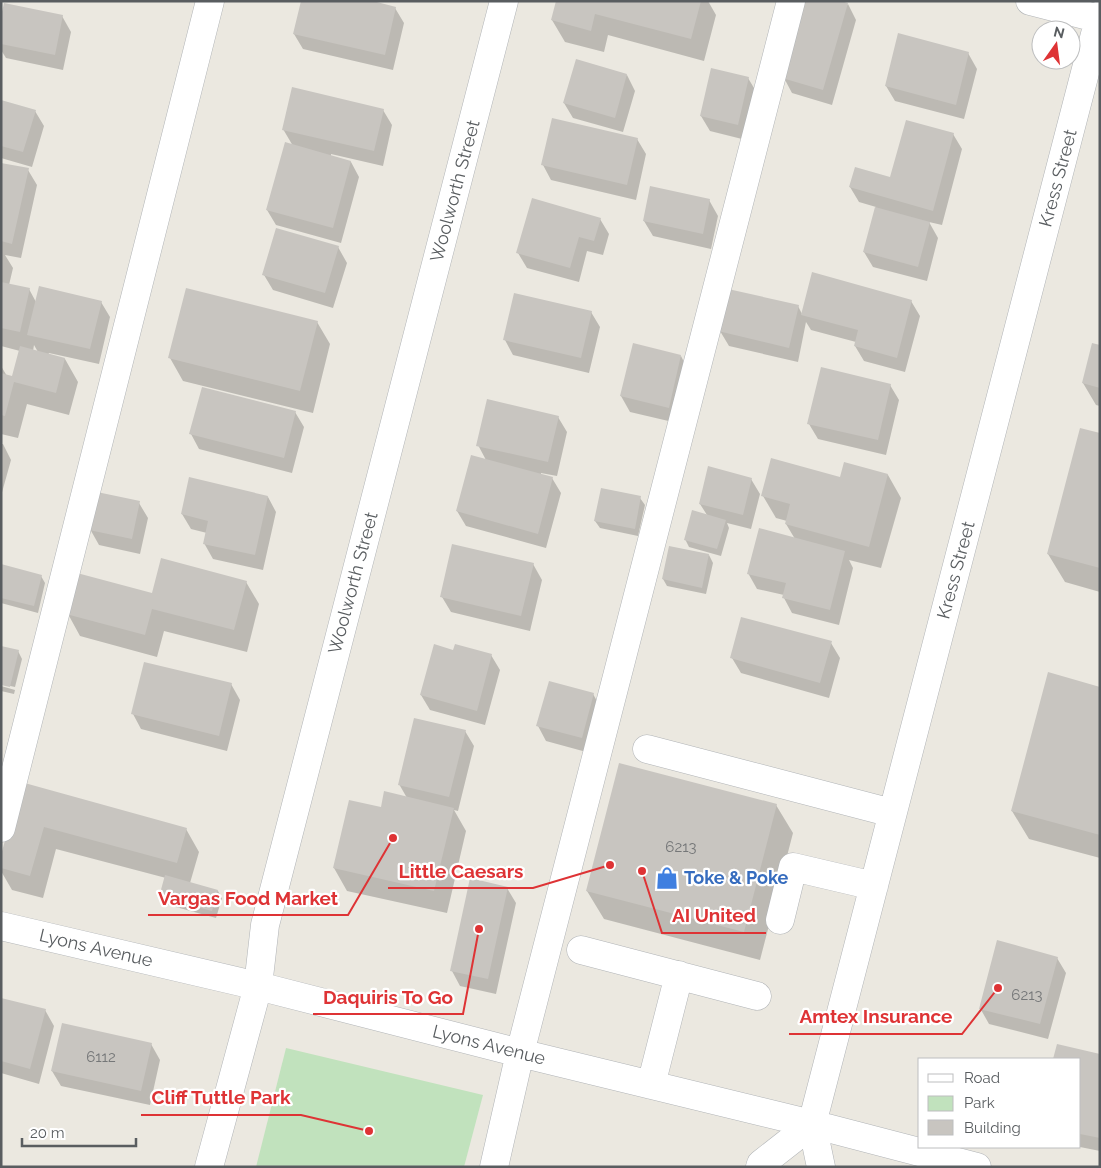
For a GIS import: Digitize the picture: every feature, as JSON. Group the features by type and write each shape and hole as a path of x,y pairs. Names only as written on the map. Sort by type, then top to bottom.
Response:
{"street":[{"path":"1,828 210,1"},
{"name":"Woolworth Street","path":"209,1167 258,986 265,925 504,1"},
{"path":"494,1167 520,1053 791,1"},
{"path":"1030,1 1099,18"},
{"name":"Kress Street","path":"821,1167 812,1124 1099,18"},
{"path":"647,749 892,813"},
{"path":"780,920 793,867 874,886"},
{"name":"Lyons Avenue","path":"1,926 258,986 977,1167"},
{"path":"581,950 757,996"},
{"path":"651,1085 679,976"},
{"path":"760,1167 761,1164 812,1124"}],"green space":[{"path":"286,1048 483,1095 464,1167 256,1167"}],"building":[{"path":"301,1 373,1 396,7 385,55 293,34"},
{"path":"556,1 701,1 691,39 595,14 591,31 551,20"},
{"path":"804,1 841,1 848,3 823,90 782,78"},
{"path":"4,3 63,15 55,55 1,44 1,16"},
{"path":"898,33 969,52 956,105 885,86"},
{"path":"576,59 627,74 615,118 563,103"},
{"path":"711,68 749,77 738,125 700,116"},
{"path":"292,87 384,109 374,151 282,130"},
{"path":"1,100 36,110 23,152 1,146"},
{"path":"552,118 638,138 627,185 541,165"},
{"path":"906,120 954,133 933,211 849,187 855,167 890,177"},
{"path":"285,142 351,161 333,228 266,210"},
{"path":"1,163 29,168 12,244 1,241"},
{"path":"650,186 710,199 703,234 643,221"},
{"path":"532,198 601,218 594,241 579,237 570,268 516,253"},
{"path":"875,207 930,222 918,267 863,252"},
{"path":"276,228 339,246 325,293 262,275"},
{"path":"812,272 912,300 897,358 854,346 858,330 801,315"},
{"path":"1,282 30,288 20,332 1,328"},
{"path":"39,286 102,301 90,349 27,335"},
{"path":"186,288 318,321 300,391 168,358"},
{"path":"728,289 799,305 789,348 718,331"},
{"path":"514,293 592,311 581,358 503,340"},
{"path":"633,343 681,355 669,408 620,396"},
{"path":"1092,343 1100,345 1100,388 1082,383"},
{"path":"20,346 65,358 56,393 14,382 5,416 1,415 1,373 12,376"},
{"path":"821,367 891,384 878,440 807,424"},
{"path":"202,387 296,411 284,458 189,434"},
{"path":"487,399 559,416 548,462 476,446"},
{"path":"1080,428 1100,433 1100,568 1047,554"},
{"path":"471,455 553,477 538,534 456,511"},
{"path":"771,458 840,477 844,462 888,474 869,547 785,524 790,504 761,496"},
{"path":"708,466 752,478 743,515 699,504"},
{"path":"189,477 268,496 255,555 203,544 208,521 181,514"},
{"path":"601,488 641,496 635,529 594,521"},
{"path":"97,492 140,501 132,539 89,530"},
{"path":"692,510 726,520 717,549 684,540"},
{"path":"759,528 845,551 830,610 782,598 786,583 747,574"},
{"path":"452,544 534,563 521,616 440,597"},
{"path":"669,546 709,554 702,588 662,579"},
{"path":"161,558 247,581 234,630 152,609 145,635 66,614 77,573 152,593"},
{"path":"1,564 42,575 34,606 1,598"},
{"path":"741,617 832,641 820,683 730,658"},
{"path":"434,644 453,650 455,644 492,654 477,711 420,695"},
{"path":"1,646 19,650 10,687 1,685"},
{"path":"144,662 232,683 219,736 131,714"},
{"path":"1048,672 1100,687 1100,835 1011,811"},
{"path":"549,681 594,693 582,738 536,726"},
{"path":"414,718 466,730 449,797 398,785"},
{"path":"619,763 777,804 744,932 586,891"},
{"path":"21,782 187,828 177,863 44,827 30,876 1,868 1,855"},
{"path":"384,791 454,808 434,891 333,868 349,800 381,807"},
{"path":"165,875 218,890 212,911 159,897"},
{"path":"470,878 508,887 488,979 450,971"},
{"path":"997,940 1058,957 1040,1024 979,1009"},
{"path":"1,998 46,1009 30,1069 1,1061"},
{"path":"62,1023 152,1043 141,1091 51,1071"},
{"path":"1057,1044 1100,1054 1100,1138 1081,1134 1081,1058 1053,1058"}],"place":[{"name":"Vargas Food Market","path":"393,838"},
{"name":"Little Caesars","path":"610,865"},
{"name":"AI United","path":"642,871"},
{"name":"Toke & Poke","path":"667,878"},
{"name":"Daquiris To Go","path":"479,929"},
{"name":"Amtex Insurance","path":"998,988"},
{"name":"Cliff Tuttle Park","path":"369,1131"}]}
